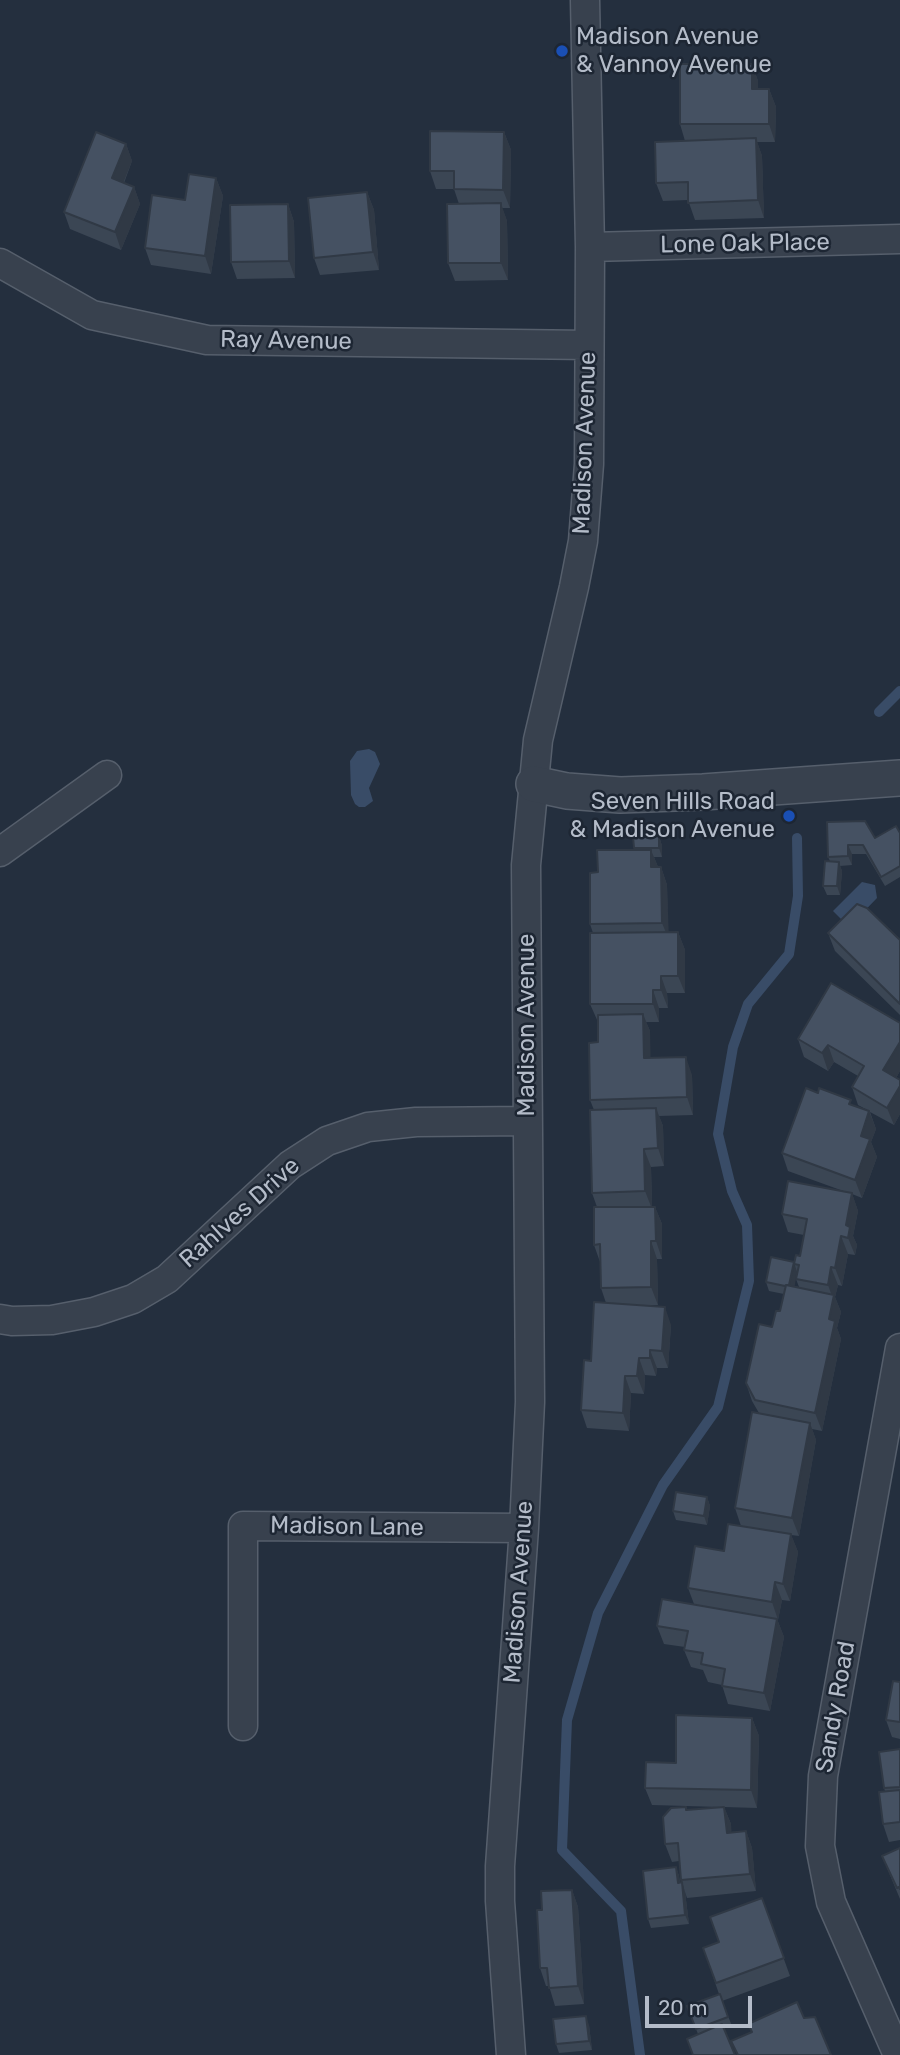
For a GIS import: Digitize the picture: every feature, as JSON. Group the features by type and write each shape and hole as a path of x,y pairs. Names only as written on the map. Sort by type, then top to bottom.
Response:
{"street":[{"name":"Madison Avenue","path":"511,2055 500,1866 524,1528 530,1402 526,865 538,740 564,637 583,541 589,464 590,247 585,0"},
{"name":"Lone Oak Place","path":"590,247 900,239"},
{"name":"Ray Avenue","path":"0,263 92,315 207,340 589,345"},
{"path":"0,852 107,775"},
{"path":"534,784 567,791 620,795 900,778"},
{"name":"Rahlves Drive","path":"0,1318 12,1321 52,1320 94,1312 133,1298 167,1279 290,1165 327,1141 368,1127 416,1122 527,1121"},
{"name":"Sandy Road","path":"898,2055 831,1902 820,1846 823,1776 900,1348"},
{"name":"Madison Lane","path":"243,1726 243,1526 524,1528"}],"water":[{"path":"369,749 375,752 380,764 369,788 373,801 365,807 359,807 351,795 350,761 357,751"},
{"path":"862,882 875,885 877,898 849,927 833,911"}],"building":[{"path":"680,64 752,64 752,89 769,89 769,124 680,124"},
{"path":"430,131 504,132 503,190 454,189 454,171 430,171"},
{"path":"96,132 126,144 112,178 134,187 115,232 64,212"},
{"path":"756,138 758,200 688,203 688,182 656,183 655,142"},
{"path":"189,174 216,178 205,256 145,248 152,195 185,200"},
{"path":"367,192 373,252 314,258 308,198"},
{"path":"501,203 501,263 448,263 447,204"},
{"path":"288,204 289,261 231,262 230,205"},
{"path":"865,821 875,838 896,826 900,833 900,866 881,877 863,845 848,845 848,856 828,857 827,822"},
{"path":"659,836 659,848 634,848 633,837"},
{"path":"597,850 651,850 651,867 661,867 662,923 590,924 590,873 598,872"},
{"path":"825,861 839,862 837,886 823,886"},
{"path":"857,904 867,908 900,940 900,1004 828,933"},
{"path":"678,932 678,976 661,976 661,990 653,990 653,1004 590,1004 590,933"},
{"path":"831,983 900,1023 900,1042 883,1070 900,1080 900,1086 887,1108 852,1087 864,1066 828,1045 822,1053 798,1039"},
{"path":"643,1014 644,1058 686,1057 687,1097 590,1100 589,1043 598,1042 598,1015"},
{"path":"806,1088 818,1093 819,1088 851,1100 849,1104 869,1111 861,1136 870,1139 855,1180 782,1153"},
{"path":"656,1108 658,1148 644,1149 645,1191 592,1193 590,1110"},
{"path":"788,1181 852,1193 846,1225 850,1227 848,1238 841,1236 835,1268 831,1267 828,1285 796,1279 799,1265 794,1264 796,1255 800,1256 807,1219 782,1214"},
{"path":"594,1207 655,1207 656,1241 651,1241 651,1287 601,1288 600,1244 594,1245"},
{"path":"771,1257 794,1262 789,1285 766,1282"},
{"path":"786,1285 834,1295 829,1319 835,1321 815,1413 755,1400 746,1383 759,1324 772,1327 776,1311 780,1311"},
{"path":"594,1302 665,1307 662,1351 650,1350 650,1358 639,1358 637,1376 625,1376 623,1413 581,1410 584,1360 591,1361"},
{"path":"752,1412 810,1423 792,1518 735,1508"},
{"path":"676,1492 707,1497 704,1516 673,1511"},
{"path":"728,1524 791,1534 783,1584 775,1582 772,1602 688,1588 695,1546 724,1551"},
{"path":"662,1599 777,1619 764,1693 722,1686 725,1669 701,1664 703,1653 684,1650 688,1631 657,1626"},
{"path":"893,1681 900,1682 900,1722 886,1720"},
{"path":"676,1715 752,1718 751,1790 645,1788 646,1762 676,1763"},
{"path":"900,1749 900,1787 884,1788 879,1752"},
{"path":"900,1790 900,1822 883,1824 879,1792"},
{"path":"686,1807 686,1810 724,1807 727,1833 746,1831 750,1874 681,1880 678,1843 665,1844 663,1817 671,1808"},
{"path":"900,1848 900,1889 897,1888 882,1856"},
{"path":"676,1867 678,1883 682,1882 685,1915 648,1919 643,1871"},
{"path":"572,1890 578,1986 549,1988 547,1968 540,1968 537,1910 542,1910 541,1891"},
{"path":"762,1898 784,1958 716,1983 703,1948 719,1942 710,1917"},
{"path":"720,1994 728,2017 696,2029 687,2006"},
{"path":"797,2002 804,2018 815,2017 831,2055 738,2055 731,2041 752,2032 748,2024"},
{"path":"586,2016 589,2041 556,2044 553,2019"},
{"path":"722,2024 735,2055 693,2055 687,2039"}],"waterway":[{"path":"879,712 900,691"},
{"path":"640,2055 621,1911 562,1850 567,1720 598,1613 663,1485 718,1407 749,1281 747,1225 732,1191 718,1134 733,1047 748,1004 789,954 798,896 797,838"}],"place":[{"name":"Madison Avenue & Vannoy Avenue","path":"562,51"},
{"name":"Seven Hills Road & Madison Avenue","path":"789,816"}]}
